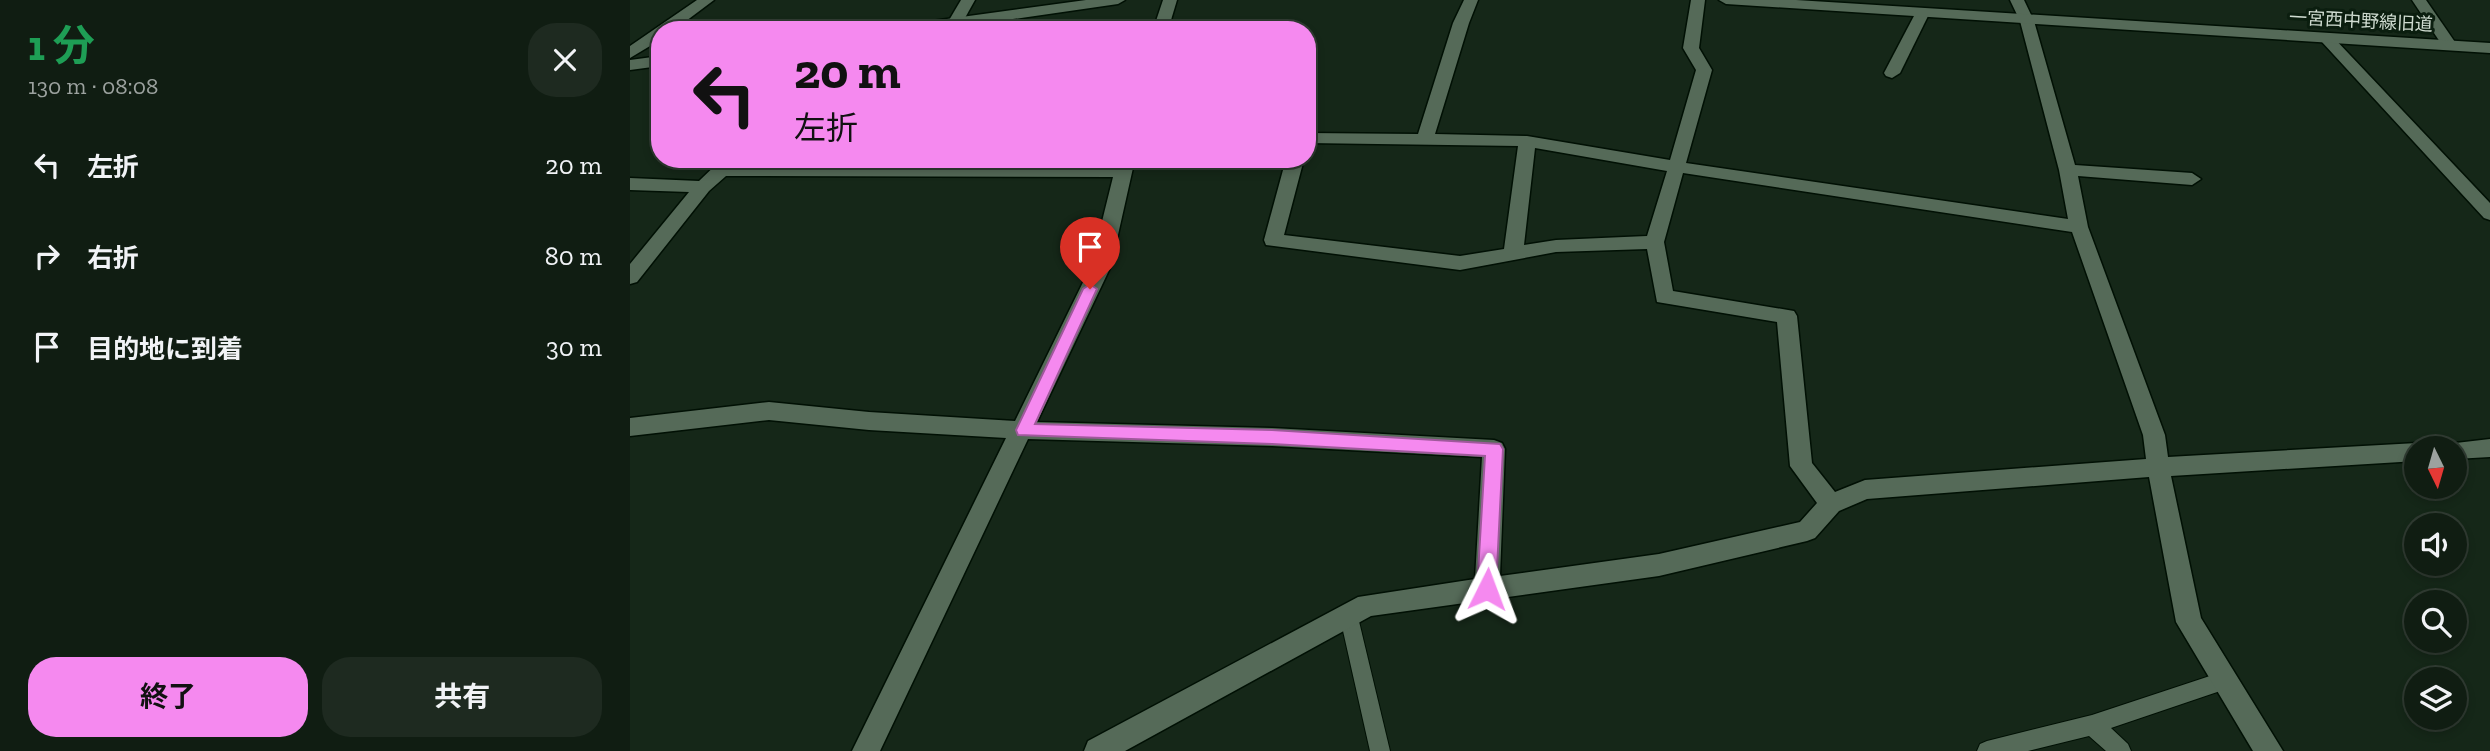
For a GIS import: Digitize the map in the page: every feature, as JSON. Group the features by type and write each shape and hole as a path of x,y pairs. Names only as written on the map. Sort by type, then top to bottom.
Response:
{"street":[{"path":"677,21 707,0"},
{"path":"958,21 968,0"},
{"path":"964,21 1118,0"},
{"path":"1163,21 1170,0"},
{"path":"1425,139 1461,23 1471,0"},
{"path":"1698,0 1691,48 1704,70 1655,242 1664,297 1787,316 1801,466 1831,504"},
{"name":"一宮西中野線旧道","path":"1726,0 2490,48"},
{"path":"2017,0 2027,21 2068,170 2079,227 2154,435 2189,622 2269,751"},
{"path":"2419,0 2449,45"},
{"path":"1892,73 1922,14"},
{"path":"630,52 651,38"},
{"path":"2327,39 2490,214"},
{"path":"630,65 651,62"},
{"path":"1316,138 1527,141 1678,167 2079,227"},
{"path":"1513,255 1527,141"},
{"path":"630,277 704,187 725,168"},
{"path":"866,751 1024,430 1101,266 1123,168"},
{"path":"1293,168 1273,240 1460,264 1556,246 1655,242"},
{"path":"2068,170 2192,179"},
{"path":"630,184 704,187"},
{"path":"630,427 769,411 869,421 1024,430 1272,437 1494,449 1487,589"},
{"path":"2468,449 2490,448"},
{"path":"1098,751 1367,605 1659,565 1807,531 1831,504 1865,490 2159,467 2404,453"}],"lane":[{"path":"1348,613 1380,751"},
{"path":"1987,751 2092,725 2225,680"},
{"path":"2092,725 2121,751"}],"route":[{"path":"1090,289 1024,430 1272,437 1494,449 1487,589"}]}
